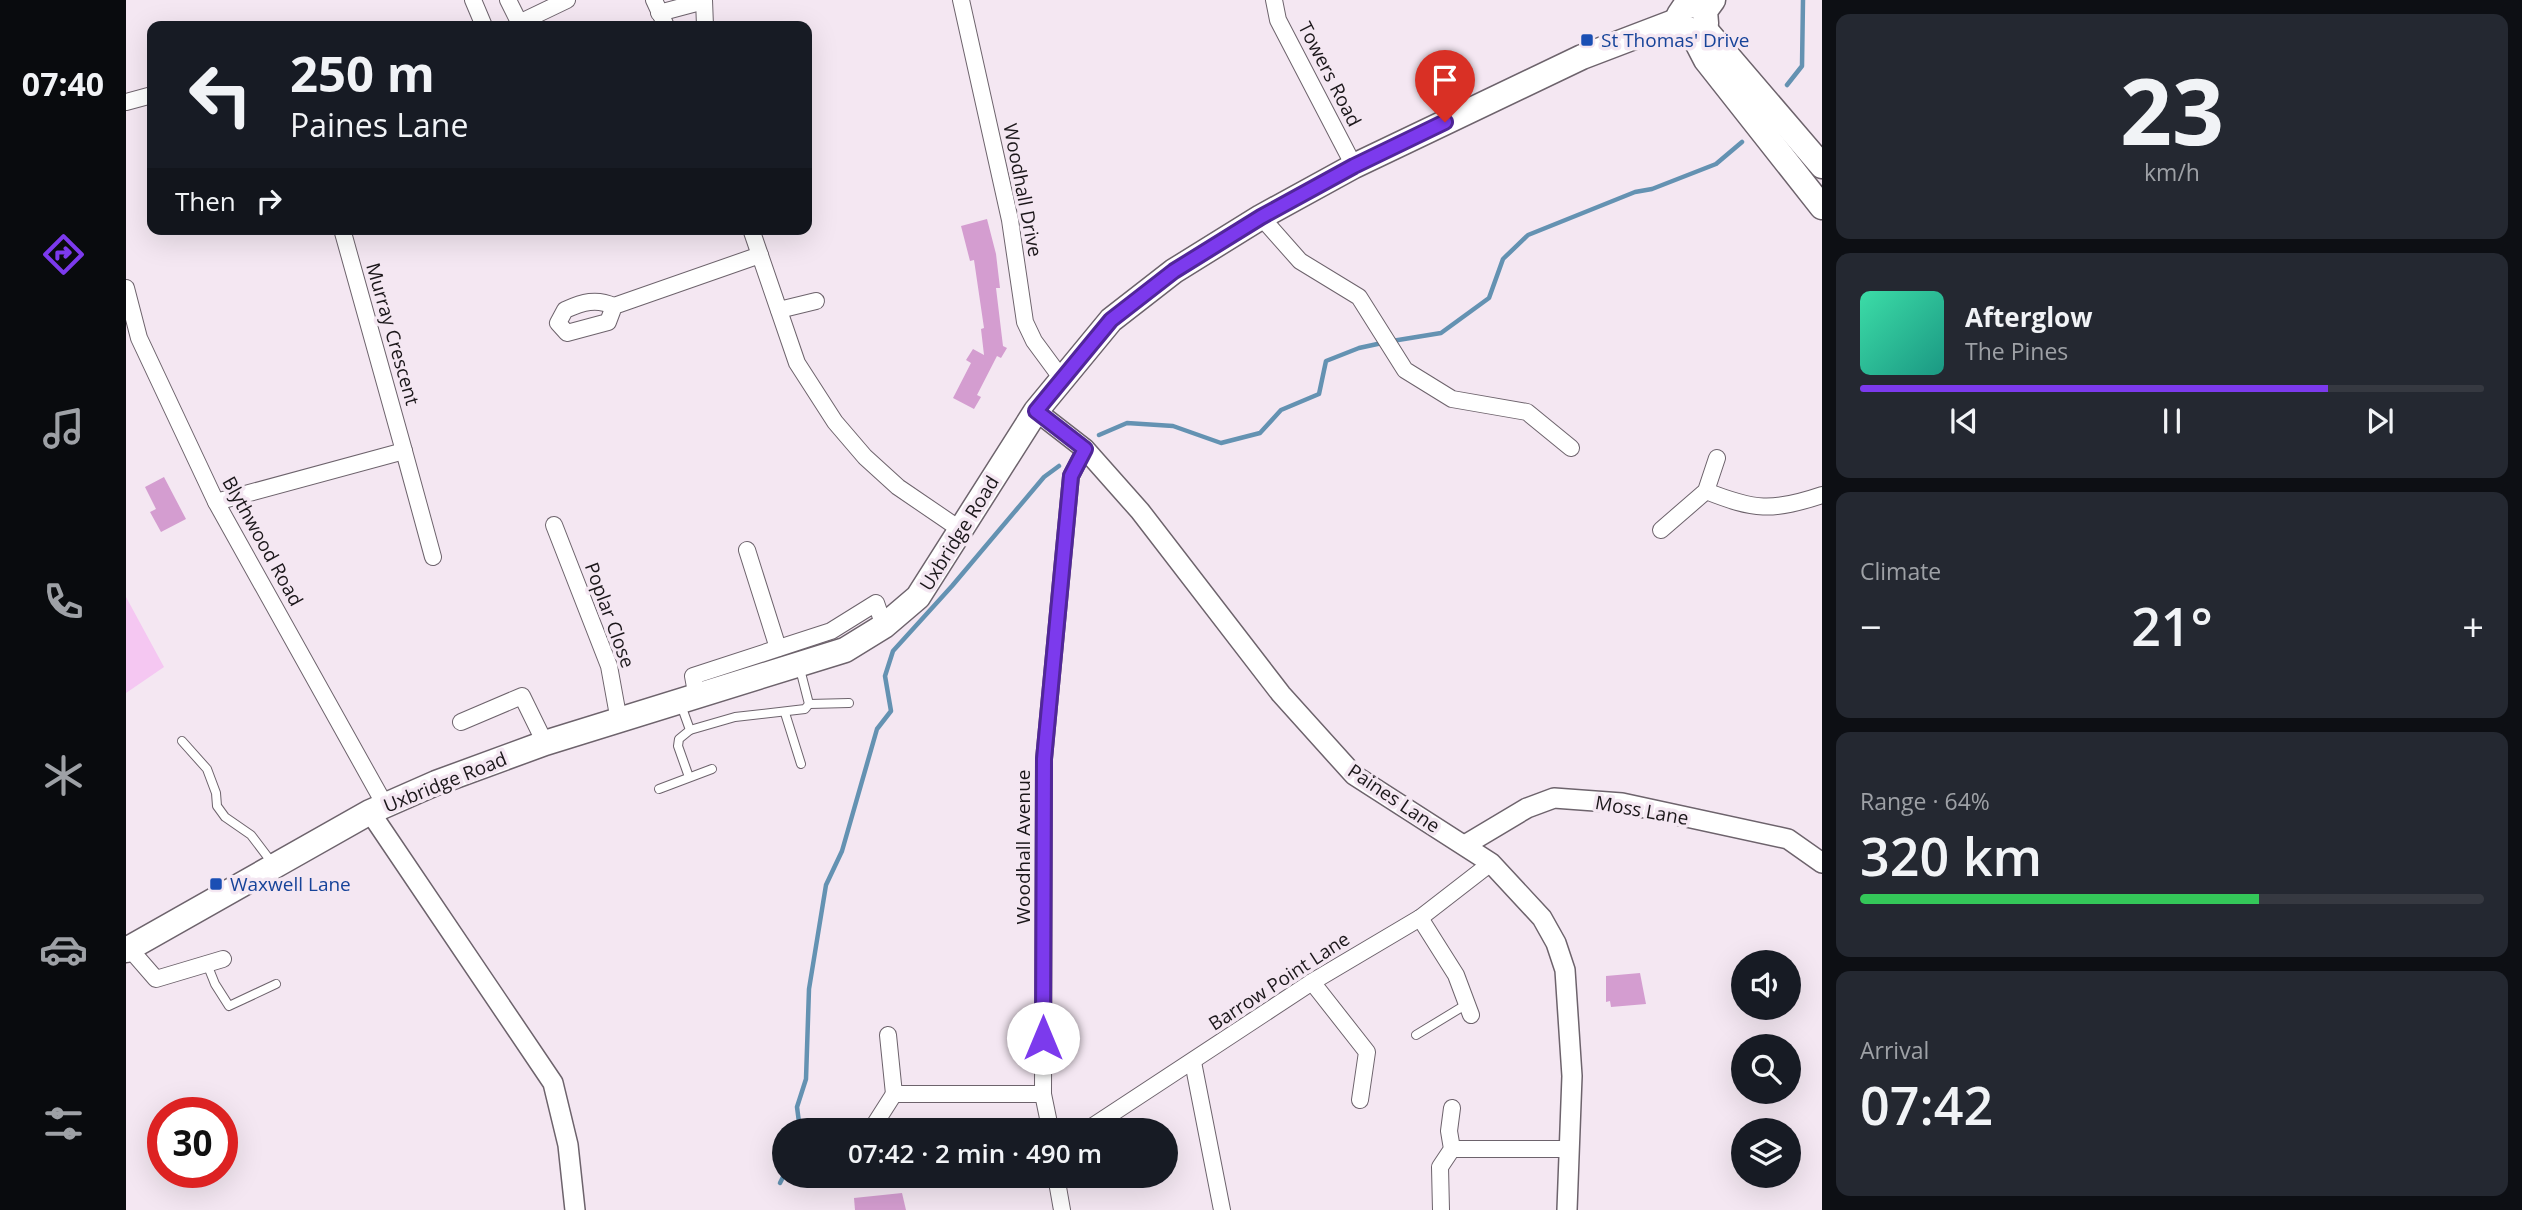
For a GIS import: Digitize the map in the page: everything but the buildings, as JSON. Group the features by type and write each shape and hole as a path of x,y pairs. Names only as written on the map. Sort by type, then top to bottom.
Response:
{"main road":[{"name":"Uxbridge Road","path":"128,949 274,864 378,809 436,783 545,743 845,650 884,626 918,597 1036,411 1111,320 1174,271 1261,217 1354,166 1582,57 1698,18"},
{"path":"1698,18 1822,207"},
{"path":"1757,107 1822,166"}],"street":[{"path":"473,0 482,21"},
{"path":"508,0 518,21"},
{"path":"528,21 567,0"},
{"path":"660,13 704,0 705,21"},
{"name":"Woodhall Drive","path":"961,0 1010,220 1025,322 1034,341 1062,379"},
{"name":"Towers Road","path":"1275,0 1278,20 1354,166"},
{"path":"126,102 147,96"},
{"path":"1261,217 1300,261 1359,297 1405,370 1452,399 1527,412 1571,448"},
{"name":"Murray Crescent","path":"344,235 433,557"},
{"path":"753,235 797,363 835,422 865,457 898,487 961,530"},
{"path":"614,306 760,255"},
{"name":"Blythwood Road","path":"126,288 132,339 378,809"},
{"path":"779,310 816,301"},
{"name":"Paines Lane","path":"1036,411 1085,449 1142,514 1281,694 1354,775 1491,863 1542,918 1556,943 1565,970 1572,1076 1567,1210"},
{"name":"Woodhall Avenue","path":"1048,1118 1042,1094 1044,759 1071,476 1085,449"},
{"path":"216,502 404,451"},
{"path":"1661,530 1706,491 1717,458"},
{"path":"1706,491 1744,506 1789,506 1822,495"},
{"name":"Poplar Close","path":"554,525 609,666 619,721"},
{"path":"747,550 778,648"},
{"path":"688,700 693,676 831,631 876,603 884,626"},
{"path":"461,722 522,696 545,743"},
{"name":"Moss Lane","path":"1465,845 1527,808 1553,798 1622,803 1788,839 1822,863"},
{"path":"378,809 552,1083 568,1145 575,1210"},
{"name":"Barrow Point Lane","path":"1106,1118 1312,982 1420,918 1491,863"},
{"path":"1420,918 1456,975 1469,1010"},
{"path":"128,949 156,979 215,962"},
{"path":"1312,982 1367,1052 1360,1100"},
{"path":"879,1118 894,1094 888,1035"},
{"path":"1193,1062 1222,1210"},
{"path":"894,1094 1042,1094"},
{"path":"1441,1210 1440,1167 1452,1149 1448,1131 1452,1108"},
{"path":"1452,1149 1569,1149"},
{"path":"1058,1188 1062,1210"}],"lane":[{"path":"799,666 808,704"},
{"path":"688,700 690,730"},
{"path":"689,778 678,746 679,739 690,730 735,717 804,709 808,704 849,703"},
{"path":"785,713 801,764"},
{"path":"182,741 207,769 216,793 217,806 225,817 251,835 274,864"},
{"path":"659,789 712,769"},
{"path":"215,962 215,984 229,1006 276,984"},
{"path":"1416,1035 1469,1010"}],"shaded area":[{"path":"126,597 164,667 126,693"}],"waterway":[{"path":"1787,85 1802,66 1803,0"},
{"path":"1392,341 1441,333 1489,298 1503,259 1528,235 1635,192 1652,189 1716,164 1742,142"},
{"path":"1099,435 1127,423 1173,426 1221,443 1260,433 1281,410 1319,394 1326,361 1359,348 1382,343"},
{"path":"798,1118 797,1107 806,1079 809,989 826,885 842,851 877,729 891,711 885,676 893,651 1044,477 1059,466"}],"place":[{"name":"St Thomas' Drive","path":"1587,40"},
{"name":"Waxwell Lane","path":"216,884"}],"route":[{"path":"1043,1038 1044,759 1071,476 1085,449 1036,411 1111,320 1174,271 1261,217 1354,166 1445,122"}]}
